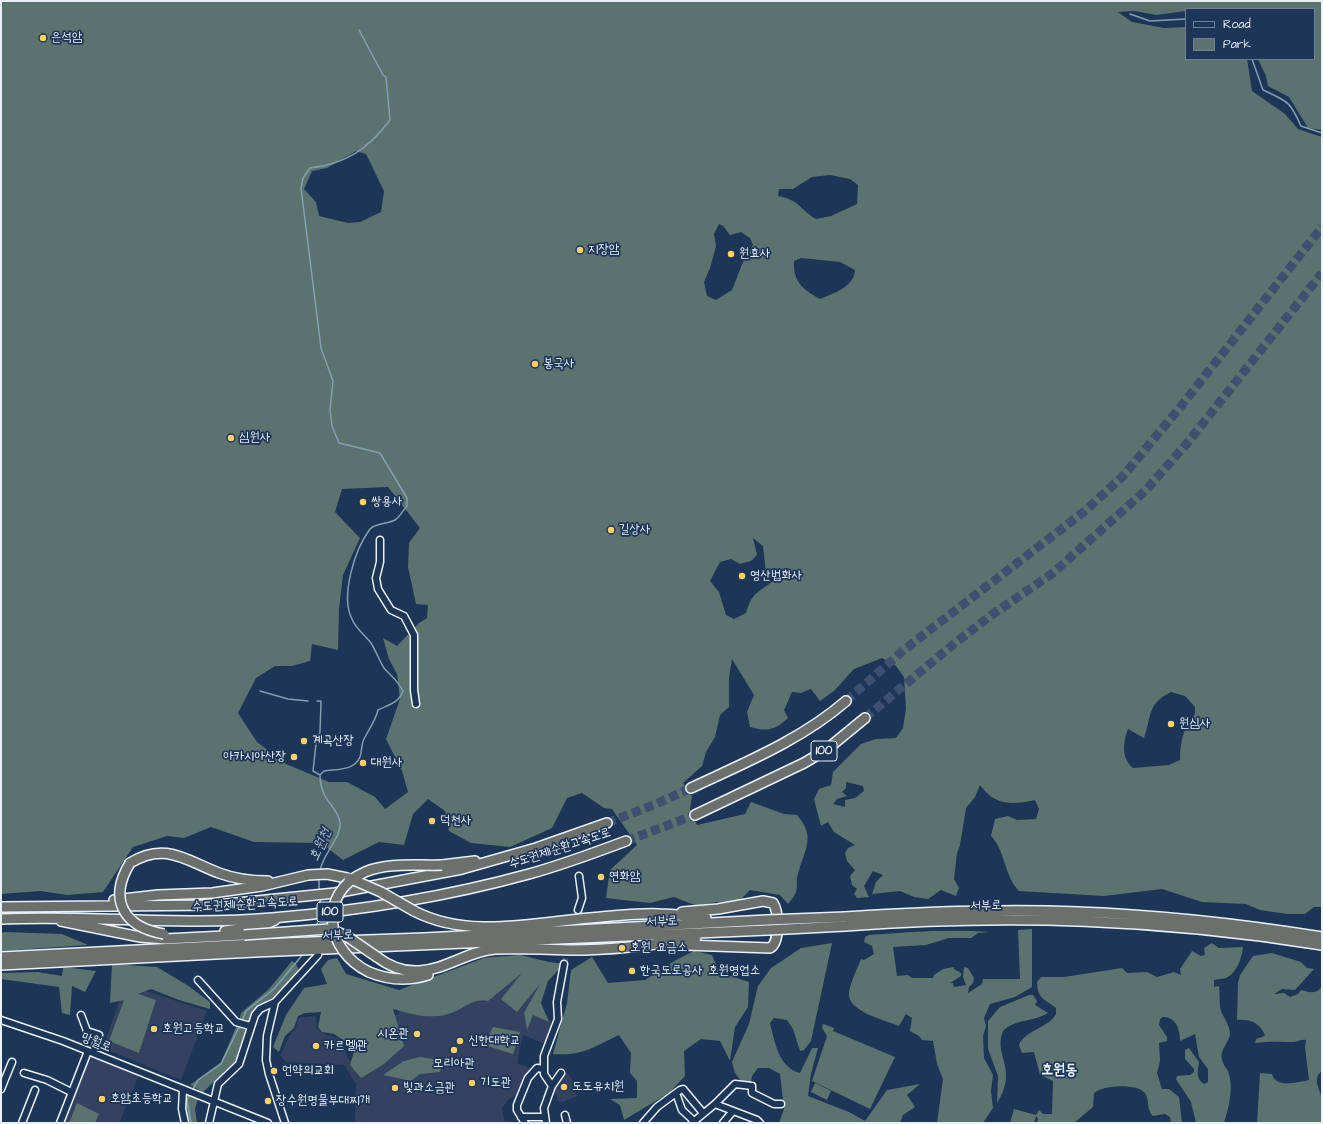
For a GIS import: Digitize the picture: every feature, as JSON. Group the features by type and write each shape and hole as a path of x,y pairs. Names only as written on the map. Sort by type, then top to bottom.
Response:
{"highway":[{"name":"100","path":"691,788 759,755 817,724 846,700"},
{"name":"100","path":"695,815 778,776 826,750 865,718"},
{"name":"수도권제1순환고속도로","path":"1,907 217,905 335,893 437,874 498,859 554,842 607,823"},
{"name":"수도권제1순환고속도로","path":"1,919 219,920 286,916 364,908 441,895 528,874 626,841"},
{"path":"268,883 249,881 219,873 177,855 154,852 142,856 130,863 123,875 119,888 119,899 122,908 135,924 150,932 164,934 216,932 262,926 286,916"},
{"path":"462,958 429,974 415,978 390,978 369,972 349,960 335,939 332,926 333,914 342,891 354,878 374,869 498,859"},
{"path":"38,918 165,939 328,929 345,935 376,957 398,968 415,971 432,969 462,958 494,950 535,948 572,950 654,945 706,945 767,949 775,946 777,940 776,909 773,903 769,901 718,909 589,918 542,924 470,927 443,923 414,911 381,892 347,878 327,874 308,875 212,893 158,895 67,906"},
{"name":"서부로","path":"1,957 768,930 941,912 1077,912 1201,920 1322,937"},
{"path":"660,914 737,921"},
{"name":"서부로","path":"349,945 424,938 737,921 942,919 1085,921 1201,928 1322,945"},
{"path":"654,945 712,937 732,931"},
{"name":"서부로","path":"1,965 255,948"}],"street":[{"path":"380,540 380,562 376,578 378,588 391,610 404,616 414,635 414,690 416,704"},
{"path":"578,910 582,898 579,876"},
{"path":"209,1123 220,1082 240,1061 250,1026 257,1012 275,1002 318,955"},
{"path":"552,1086 544,1074 544,1056 558,1019 557,1002 564,964"},
{"path":"198,980 236,1022 250,1026"},
{"path":"275,1002 267,1036 266,1060 269,1074 286,1123"},
{"path":"60,1123 71,1092 98,1035 87,1030 81,1015"},
{"name":"망월로","path":"1,1020 90,1052 215,1101"},
{"path":"1,1089 2,1082 12,1062"},
{"path":"525,1123 517,1110 517,1105 528,1078 535,1070 544,1069"},
{"path":"24,1072 47,1080 71,1092"},
{"path":"521,1116 546,1120 545,1103 552,1086 561,1073"},
{"path":"676,1093 682,1110 693,1122 715,1104 735,1084 752,1086 752,1093 774,1104 781,1104"},
{"path":"183,1089 182,1109 185,1123"},
{"path":"643,1123 657,1108 683,1089 703,1113"},
{"path":"22,1123 35,1090"},
{"path":"215,1101 259,1121 268,1123"},
{"path":"715,1104 757,1120 760,1123"},
{"path":"723,1123 733,1111"},
{"path":"565,1115 567,1123"}],"shaded area":[{"name":"신한대학교","path":"488,955 508,956 548,975 539,1004 553,1025 545,1044 523,1035 517,1063 530,1068 516,1095 509,1099 502,1108 505,1123 355,1123 356,1084 344,1065 286,1062 280,1055 290,1035 296,1028 298,1018 316,1016 317,1029 327,1035 338,1038 344,1045 348,1059 364,1072 399,1050 393,1018 408,1003"},
{"name":"호원고등학교","path":"125,984 207,1011 181,1080 103,1048"},
{"name":"호암초등학교","path":"90,1056 139,1075 119,1123 65,1123"},
{"name":"도도유치원","path":"565,1072 571,1077 577,1096 563,1102 558,1101 554,1089 561,1075"}],"green space":[{"path":"1,1 1322,1 1322,130 1308,128 1289,97 1268,86 1266,76 1258,60 1315,60 1315,8 1185,8 1185,11 1156,15 1135,11 1118,12 1132,22 1164,28 1185,27 1185,60 1247,60 1252,91 1285,114 1298,129 1322,137 1322,907 1314,907 1305,914 1287,914 1260,910 1246,904 1202,902 1162,889 1104,896 1019,891 1010,878 1000,849 991,836 995,819 1008,816 1017,820 1036,819 1039,809 1035,800 1011,803 998,800 986,792 980,785 975,797 966,808 960,845 957,853 954,879 959,888 956,896 941,890 928,899 914,897 900,891 872,894 876,882 883,875 873,871 864,886 869,897 857,898 854,894 857,889 852,885 850,876 855,870 847,861 845,853 848,848 855,845 834,832 828,822 821,826 814,799 819,789 831,785 833,772 861,744 876,739 896,738 903,728 906,709 904,677 896,666 882,658 854,669 834,691 820,701 811,689 801,693 792,692 784,710 788,718 779,725 767,730 750,727 747,712 754,695 732,659 729,678 729,707 720,715 715,737 706,752 702,766 683,783 692,796 690,809 697,825 745,814 751,802 784,814 797,815 803,822 806,829 807,842 797,876 796,891 788,904 780,895 750,890 737,903 716,902 697,906 674,897 650,903 606,898 610,870 637,845 612,809 604,808 582,793 567,798 552,828 510,847 471,843 449,831 445,811 428,799 413,814 404,845 379,842 343,860 321,843 254,842 211,827 184,838 167,836 133,847 103,892 67,895 41,891 1,894","holes":["356,151 366,154 384,191 381,212 360,222 348,223 319,216 316,202 304,189 312,171 327,168","830,175 850,179 858,185 857,204 831,216 816,219 795,202 778,196 779,189 793,189 812,177","719,224 723,226 730,235 741,232 750,238 753,245 743,262 732,290 716,300 707,296 704,282 710,268 716,246 714,234","801,258 840,262 855,270 854,276 842,289 820,299 804,288 797,280 794,269 794,261","388,487 420,528 409,543 408,567 416,604 428,605 427,618 419,623 397,646 383,638 389,659 397,674 400,699 386,739 402,771 408,792 385,809 375,797 347,782 329,782 286,764 257,742 238,713 256,678 275,666 292,666 310,661 312,644 338,650 339,609 343,575 360,538 335,512 342,489","753,538 763,546 766,573 774,580 754,596 746,613 734,619 726,615 719,592 710,581 720,562 731,559 740,564 751,561 757,555","1171,692 1185,696 1195,707 1195,714 1183,736 1180,760 1169,765 1133,768 1126,760 1124,750 1128,729 1144,738 1154,706 1163,696","846,782 863,786 864,791 855,798 845,800 845,807 833,804 837,799 847,796 842,792 846,788"]},
{"path":"1032,929 1032,987 1015,997 990,1004 984,1018 986,1026 983,1036 984,1058 993,1075 991,1091 993,1108 983,1123 937,1123 943,1079 937,1064 933,1041 922,1040 919,1036 910,1031 912,1018 906,1014 899,1026 867,1014 853,1004 850,999 850,988 861,959 864,960 874,954 872,946 864,942 865,937 869,935 930,931 990,932 978,933 971,938 949,938 926,945 893,947 897,976 908,975 912,978 933,978 934,975 943,969 954,967 954,969 961,973 961,976 950,983 953,983 954,987 966,985 963,977 964,967 968,968 974,978 973,983 969,987 968,993 982,984 983,979 1020,979 1018,930"},
{"path":"1,933 62,934 88,945 1,951"},
{"path":"832,943 811,1041 804,1050 800,1051 793,1029 787,1020 774,1018 770,1023 776,1046 782,1060 793,1070 800,1073 812,1048 818,1048 811,1074 808,1096 849,1112 865,1121 887,1090 920,1084 907,1095 915,1107 903,1115 900,1123 779,1123 784,1109 780,1074 769,1068 758,1068 752,1076 751,1082 742,1082 735,1073 732,1062 749,1024 758,986 771,968 801,948"},
{"path":"1212,943 1219,948 1243,947 1236,969 1230,976 1214,980 1214,987 1219,986 1221,1011 1230,1031 1221,1056 1228,1071 1231,1084 1229,1104 1224,1123 1196,1123 1191,1102 1176,1079 1177,1076 1190,1075 1194,1072 1194,1069 1185,1059 1185,1050 1189,1048 1199,1062 1198,1077 1204,1084 1208,1082 1208,1069 1199,1057 1195,1034 1180,1041 1178,1028 1174,1021 1163,1017 1160,1019 1159,1025 1167,1037 1167,1041 1159,1043 1160,1061 1157,1073 1162,1089 1169,1089 1179,1097 1182,1123 1171,1123 1170,1117 1165,1114 1153,1116 1151,1114 1145,1093 1141,1090 1128,1086 1120,1086 1105,1088 1094,1093 1093,1107 1074,1123 1037,1123 1038,1119 1036,1116 1034,1123 1010,1123 1014,1109 1036,1115 1039,1110 1043,1114 1052,1114 1053,1081 1040,1075 1034,1052 1022,1053 1019,1045 1026,1036 1048,1023 1056,1014 1056,1008 1040,996 1037,982 1041,977 1064,977 1122,968 1127,973 1147,972 1157,977 1174,972 1181,975 1180,969 1192,951 1201,956 1205,955 1204,948"},
{"path":"694,951 712,955 719,972 749,982 748,1007 735,1027 730,1061 720,1041 701,1039 684,1051 685,1076 669,1093 624,1120 620,1105 610,1099 637,1098 637,1081 630,1073 631,1053 619,1035 588,1050 573,1054 553,1054 567,1003 571,970 592,957 608,983 645,980 676,960"},
{"path":"1272,953 1301,962 1307,968 1314,969 1295,990 1282,989 1274,994 1284,993 1290,997 1298,994 1301,990 1314,992 1322,987 1322,1071 1317,1078 1317,1081 1322,1100 1322,1123 1257,1123 1260,1073 1272,1074 1274,1079 1283,1083 1294,1083 1309,1080 1305,1047 1306,1040 1297,1042 1255,1043 1256,1039 1265,1036 1261,1028 1251,1021 1237,1020 1238,983 1240,975 1253,956"},
{"path":"520,955 564,964 548,981 541,1003 549,1022 533,1015 527,1030 524,1013 540,984 517,1012 501,999 522,973 488,1001 471,1003 448,1014 440,1016 424,1016 393,1009 404,1046 384,1064 361,1078 350,1065 355,1048 334,1034 322,1032 318,1027 321,1012 305,1013 298,1016 294,1028 285,1036 279,1052 273,1047 286,1015 304,988 327,984 321,969 328,960 337,958 346,974 399,990 484,958"},
{"path":"292,961 296,964 299,971 288,985 262,1006 248,1023 239,1021 241,1013 269,989"},
{"path":"112,964 157,967 187,985 210,1002 210,1009 179,1000 151,989 138,994 156,1000 139,1053 109,1041 124,1000 110,1003"},
{"path":"63,967 96,971 85,992 72,986 70,1015 62,1013 59,987 1,979 1,973 38,972 62,976"},
{"path":"1029,995 1033,995 1037,1001 1035,1005 1048,1013 1037,1018 1013,1024 1003,1031 1001,1048 1006,1072 1006,1081 997,1103 998,1076 988,1049 988,1021 1000,1007"},
{"path":"823,1024 834,1028 833,1031 895,1057 870,1109 812,1081 827,1036 822,1028"},
{"path":"237,1025 247,1028 236,1061 203,1092 190,1085 221,1062"},
{"path":"493,1027 520,1032 513,1054 484,1045"},
{"path":"420,1057 433,1059 441,1068 440,1072 420,1074 411,1081 383,1075 404,1061"},
{"path":"815,1083 831,1091 827,1100 811,1092"},
{"path":"185,1094 198,1099 195,1109 197,1123 188,1123 184,1109"},
{"path":"77,1103 99,1114 95,1123 69,1123"}],"waterway":[{"path":"1130,14 1150,21 1185,19"},
{"path":"320,871 322,864 340,829 340,823 336,812 322,789 320,775 324,771 349,767 357,762 360,757 363,741 374,722 378,710 396,701 403,691 397,681 384,668 371,643 354,623 349,609 348,586 359,548 370,529 397,519 407,506 407,498 380,453 339,443 332,426 330,410 333,381 321,348 301,188 303,178 310,168 335,163 345,159 365,147 390,120 386,77 383,75 359,30"},
{"path":"1252,60 1263,90 1287,103 1294,111 1301,126 1322,133"},
{"path":"260,691 288,699 308,701"},
{"path":"317,701 321,701 320,732 316,744 313,771 320,775"},
{"name":"호원천","path":"319,878 319,890"},
{"name":"호원천","path":"320,898 320,910"},
{"name":"호원천","path":"317,926 318,918"},
{"name":"호원천","path":"242,1021 246,1011 274,989 304,953"},
{"name":"호원천","path":"192,1091 198,1080 221,1064 240,1025"},
{"name":"호원천","path":"190,1094 187,1100 191,1123"}],"tunnel":[{"path":"846,701 905,649 1085,511 1124,475 1182,405 1322,227"},
{"path":"865,718 955,643 993,614 1053,573 1146,490 1189,441 1322,273"},
{"path":"607,823 656,804 691,788"},
{"path":"626,841 695,815"},
{"path":"564,964 569,939 578,910"}],"place":[{"name":"은석암","path":"43,38"},
{"name":"지장암","path":"580,250"},
{"name":"원효사","path":"731,254"},
{"name":"봉국사","path":"535,364"},
{"name":"심원사","path":"231,438"},
{"name":"쌍용사","path":"363,502"},
{"name":"길상사","path":"611,530"},
{"name":"영산법화사","path":"742,576"},
{"name":"원심사","path":"1171,724"},
{"name":"계곡산장","path":"304,741"},
{"name":"아카시아산장","path":"294,757"},
{"name":"대원사","path":"363,763"},
{"name":"덕천사","path":"432,821"},
{"name":"연화암","path":"601,877"},
{"name":"호원 요금소","path":"622,948"},
{"name":"한국도로공사 호원영업소","path":"632,971"},
{"name":"호원고등학교","path":"154,1029"},
{"name":"시온관","path":"417,1034"},
{"name":"신한대학교","path":"460,1041"},
{"name":"카르멜1관","path":"316,1046"},
{"name":"모리아관","path":"454,1050"},
{"name":"언약의교회","path":"274,1071"},
{"name":"기도관","path":"472,1083"},
{"name":"도도유치원","path":"564,1087"},
{"name":"빛과소금관","path":"395,1088"},
{"name":"호암초등학교","path":"102,1099"},
{"name":"장수원명물부대찌개","path":"268,1101"}],"district":[{"name":"호원동","path":"1059,1071"}]}
